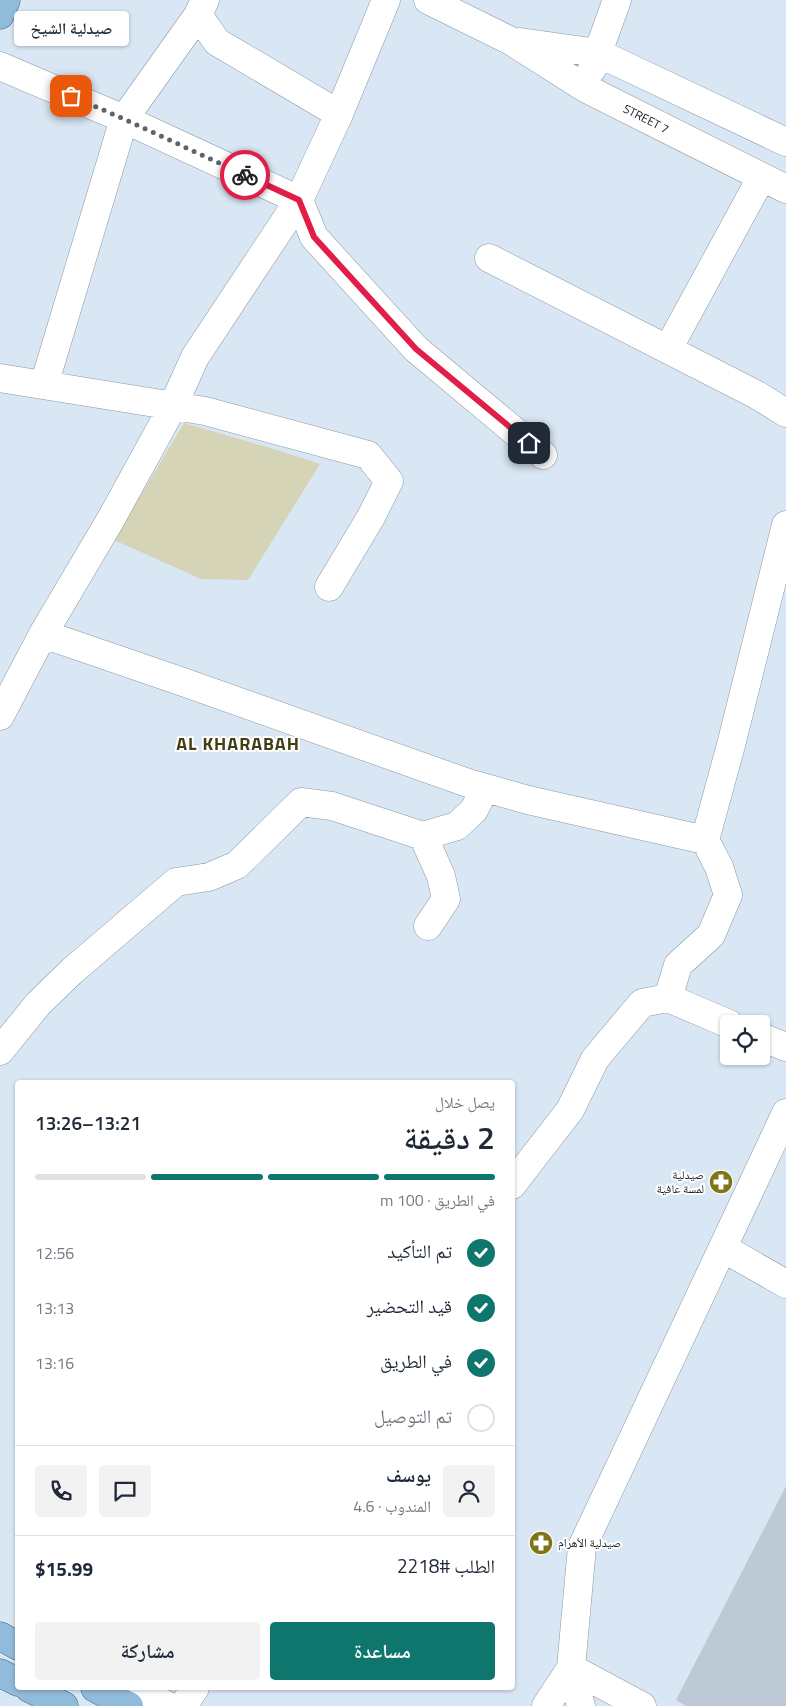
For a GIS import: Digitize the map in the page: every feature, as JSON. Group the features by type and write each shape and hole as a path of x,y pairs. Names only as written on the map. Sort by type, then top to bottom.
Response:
{"main road":[{"path":"0,14 6,0"},
{"path":"0,1636 15,1644"},
{"path":"0,1672 15,1680"},
{"path":"33,1690 64,1706"},
{"path":"99,1690 129,1706"}],"street":[{"path":"0,716 43,634 112,518 173,406 194,357 299,200 339,114 386,0"},
{"name":"STREET 7","path":"428,0 511,41 585,88 786,189"},
{"path":"585,88 617,0"},
{"path":"201,7 217,42 339,114"},
{"path":"44,385 124,119 201,7"},
{"name":"STREET 7","path":"511,41 598,53 786,142"},
{"path":"0,66 124,119 299,200 314,237 416,349 543,455"},
{"path":"668,349 761,178"},
{"path":"489,258 758,395 786,413"},
{"path":"0,378 205,411 368,455 388,481 371,517 329,587"},
{"path":"668,998 678,965 711,935 728,895 719,867 705,840 731,745 786,525"},
{"path":"43,634 485,788 528,800 705,840"},
{"path":"0,1051 38,1004 72,971 176,882 209,877 237,865 301,802 332,806 423,836 457,826 474,810 485,788"},
{"path":"423,836 441,876 446,899 428,926"},
{"path":"515,1181 570,1110 595,1059 642,1003 668,998 720,1020"},
{"path":"770,1041 786,1047"},
{"path":"581,1706 570,1668 582,1547 786,1113"},
{"path":"723,1248 786,1284"},
{"path":"0,1636 15,1637"},
{"path":"546,1706 570,1668"},
{"path":"570,1668 642,1706"},
{"path":"139,1690 168,1706"},
{"path":"183,1706 194,1690"}],"shaded area":[{"path":"184,423 320,464 248,580 201,579 114,540"}],"building":[{"path":"786,1486 786,1706 686,1706 676,1700"}],"way so far":[{"path":"71,96 245,175"}],"place":[{"name":"صيدلية الشيخ","path":"71,96"},
{"name":"صيدلية لمسة عافية","path":"721,1182"},
{"name":"صيدلية الأهرام","path":"541,1543"}],"district":[{"name":"AL KHARABAH","path":"238,744"}],"route":[{"path":"245,175 299,200 314,237 416,349 529,443"}]}
